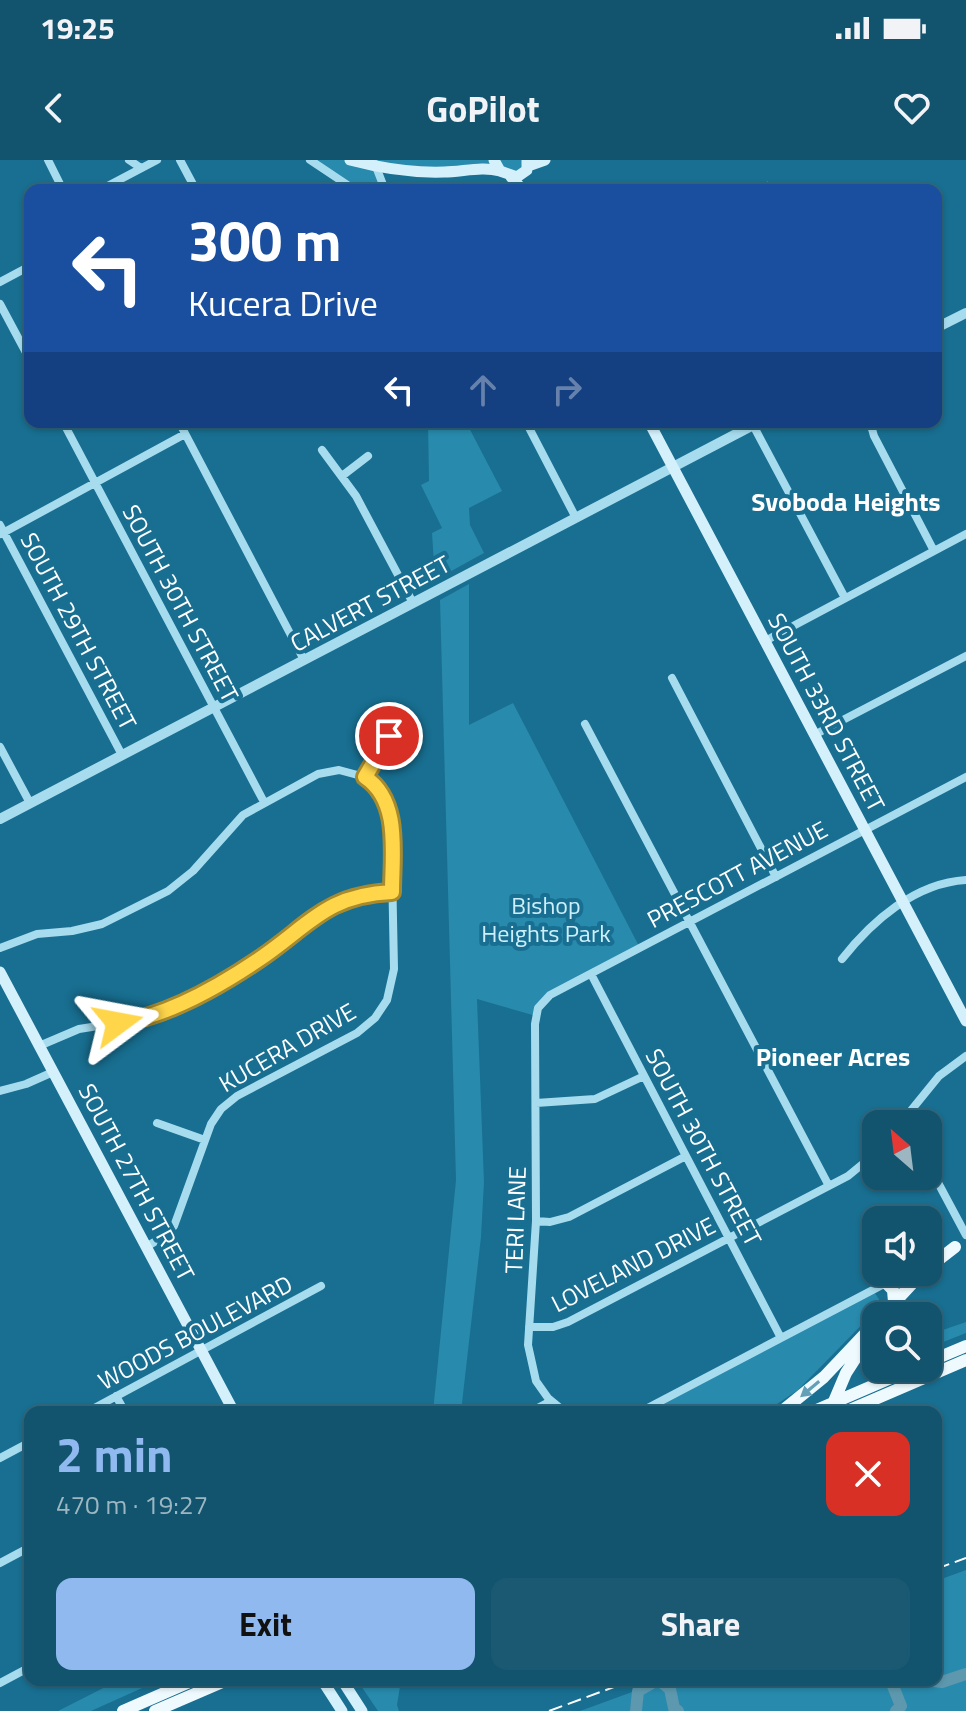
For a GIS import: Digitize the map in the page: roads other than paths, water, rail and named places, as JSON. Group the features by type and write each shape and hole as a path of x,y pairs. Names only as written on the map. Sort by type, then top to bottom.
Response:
{"main road":[{"path":"350,160 440,172 502,169 545,160"},
{"path":"502,169 517,184"},
{"name":"SOUTH 33RD STREET","path":"652,428 966,1021"},
{"name":"SOUTH 27TH STREET","path":"0,972 231,1406"},
{"path":"942,1258 960,1244"},
{"path":"895,1302 910,1286"},
{"path":"788,1406 824,1377 862,1339"},
{"path":"942,1356 966,1346"},
{"path":"831,1406 862,1347"},
{"path":"859,1406 966,1360"},
{"path":"834,1406 885,1382"},
{"path":"123,1711 180,1686"},
{"path":"155,1711 213,1686"},
{"path":"326,1686 342,1711"},
{"path":"346,1686 362,1711"}],"street":[{"path":"48,160 60,184"},
{"path":"129,160 141,168"},
{"path":"111,184 157,160"},
{"path":"180,160 193,184"},
{"path":"310,160 346,184"},
{"path":"374,163 383,184"},
{"path":"0,282 24,269"},
{"path":"0,304 24,349"},
{"path":"942,325 966,313"},
{"name":"SOUTH 30TH STREET","path":"66,428 264,802"},
{"path":"182,428 304,660"},
{"path":"529,428 576,518"},
{"name":"CALVERT STREET","path":"0,819 748,428"},
{"path":"758,428 845,598"},
{"path":"872,428 934,551"},
{"path":"1,531 96,484 185,434"},
{"path":"322,450 365,511 413,603"},
{"path":"342,476 368,456"},
{"name":"SOUTH 29TH STREET","path":"1,531 122,755"},
{"path":"765,641 966,534"},
{"path":"814,735 966,656"},
{"path":"672,678 776,877"},
{"path":"585,724 829,1186"},
{"path":"0,948 37,934 102,924 168,891 193,871 243,815 264,802 328,771 349,771 365,777 389,736"},
{"path":"0,747 30,803"},
{"name":"KUCERA DRIVE","path":"146,1247 168,1233 178,1218 215,1117 229,1102 357,1033 375,1018 387,1000 393,980 389,809 382,793 365,777"},
{"name":"PRESCOTT AVENUE","path":"536,1016 544,1000 966,777"},
{"path":"842,959 871,925 903,903 935,886 966,880"},
{"path":"39,1046 79,1029 158,1014 240,971 328,907 357,896 392,892"},
{"name":"SOUTH 30TH STREET","path":"591,974 781,1338"},
{"name":"TERI LANE","path":"536,1016 536,1221 528,1345 532,1369 541,1390 557,1406"},
{"path":"911,1110 939,1076 966,1056"},
{"path":"0,1091 53,1072"},
{"path":"536,1103 595,1099 644,1076"},
{"path":"157,1123 205,1140"},
{"path":"536,1221 550,1222 569,1217 686,1156"},
{"name":"LOVELAND DRIVE","path":"529,1327 553,1327 568,1322 862,1166"},
{"path":"942,1190 966,1235"},
{"path":"942,1254 960,1244"},
{"name":"WOODS BOULEVARD","path":"98,1406 321,1286"},
{"path":"651,1406 880,1286"},
{"path":"116,1396 122,1406"},
{"path":"541,1406 551,1401"},
{"path":"0,1458 24,1445"},
{"path":"0,1563 24,1550"},
{"path":"0,1683 24,1670"}],"waterway":[{"path":"942,1682 966,1674"},
{"path":"636,1711 638,1691 647,1686"},
{"path":"666,1686 678,1711"},
{"path":"893,1686 901,1706 896,1711"}],"railway":[{"path":"942,1567 966,1558"},
{"path":"549,1711 617,1686"}],"district":[{"name":"Svoboda Heights","path":"846,501"},
{"name":"Pioneer Acres","path":"833,1056"}],"park label":[{"name":"Bishop Heights Park","path":"546,919"}]}
